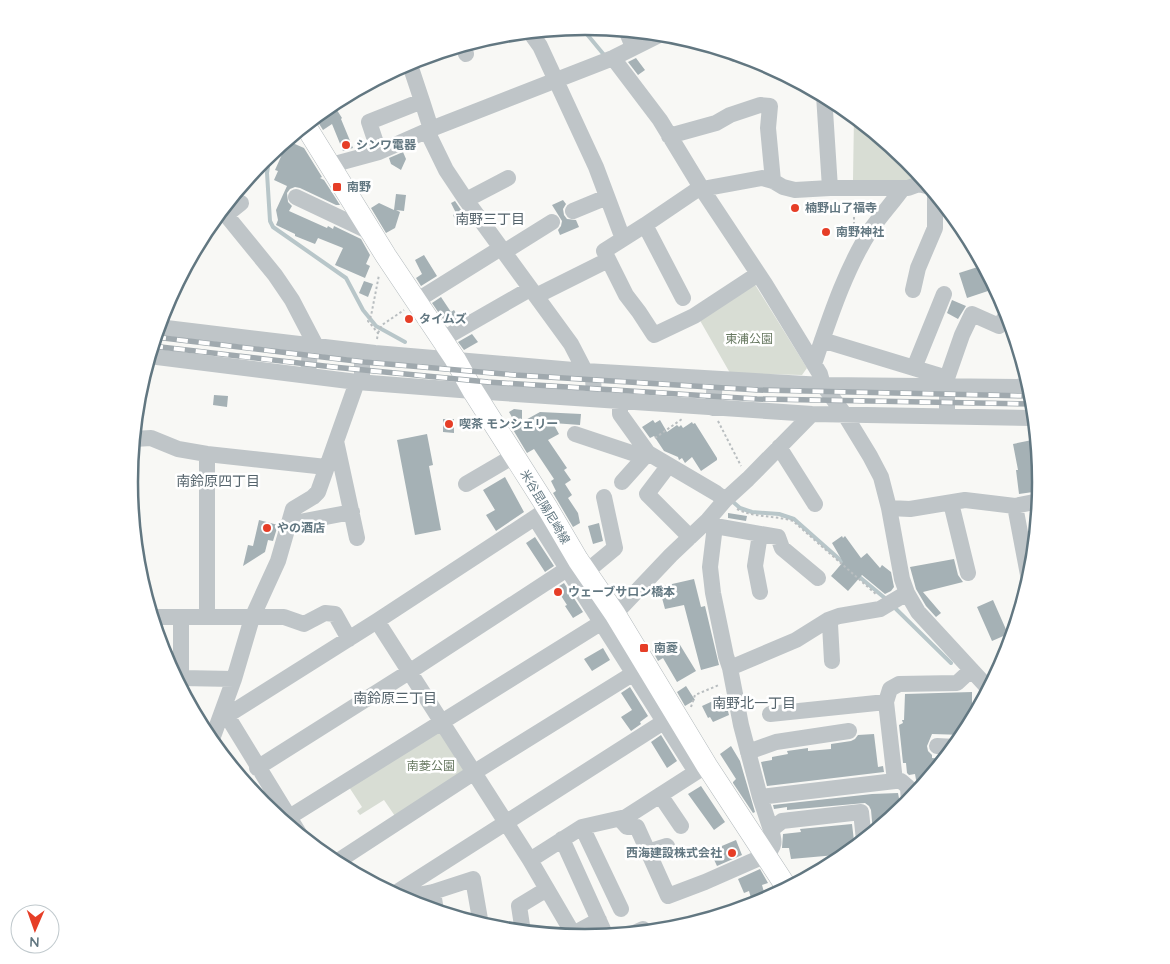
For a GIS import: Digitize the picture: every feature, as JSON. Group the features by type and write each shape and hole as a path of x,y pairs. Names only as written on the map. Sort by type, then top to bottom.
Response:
{"main road":[{"name":"米谷昆陽尼崎線","path":"309,131 331,164 370,232 455,359 514,456 542,514 608,618 677,715 701,769 766,856 784,883"}],"street":[{"path":"534,38 540,46 596,167 623,239"},
{"path":"629,38 633,47"},
{"path":"331,164 379,152 429,130 613,58 648,40"},
{"path":"613,58 669,136 814,364 820,374 823,385 846,415 870,456 881,478 889,508 902,579 907,593 918,612 984,683"},
{"path":"412,70 429,130 446,170 571,344 585,371 593,376 594,400"},
{"path":"379,152 369,122 422,102"},
{"path":"669,136 716,123 730,115 760,105 770,106 768,128 773,181"},
{"path":"825,105 830,188"},
{"path":"466,200 508,178"},
{"path":"758,274 694,316 654,336 626,296 604,251 702,188 762,178 795,190 903,188 918,184"},
{"path":"814,364 831,312 861,248 872,228 903,188"},
{"path":"296,197 370,232"},
{"path":"573,211 607,197"},
{"path":"231,209 241,203"},
{"path":"913,290 918,268 935,228 935,204"},
{"path":"226,216 279,281 292,300 316,346"},
{"path":"416,301 552,222"},
{"path":"645,225 683,298"},
{"path":"441,340 533,292 608,260"},
{"path":"914,368 944,294"},
{"path":"947,416 948,382 962,335 972,314 999,326 1002,322"},
{"path":"166,328 375,353 585,371 823,385 948,382 1021,386"},
{"path":"822,340 914,368 948,382"},
{"path":"308,376 310,350 316,346"},
{"path":"215,732 255,617 278,561 293,509 318,492 357,382 362,377 362,357 375,353"},
{"path":"156,357 357,382 620,401 715,413 1027,418"},
{"path":"715,379 715,413"},
{"path":"620,401 620,414 645,452"},
{"path":"290,818 608,618 690,537 711,524 725,500 812,414"},
{"path":"575,434 594,445 645,452 725,500"},
{"path":"140,439 151,438 178,449 207,454 326,467"},
{"path":"336,441 358,538"},
{"path":"779,447 815,504"},
{"path":"622,482 645,452"},
{"path":"207,454 207,617"},
{"path":"466,484 514,456"},
{"path":"669,465 647,494 690,537"},
{"path":"889,508 910,509 965,500 1015,506 1031,502"},
{"path":"951,503 968,573"},
{"path":"1015,506 1027,548"},
{"path":"257,768 577,567 615,548 603,507"},
{"path":"289,524 352,512"},
{"path":"279,808 229,719 231,713 542,514"},
{"path":"711,524 778,537 782,548 818,578"},
{"path":"620,819 627,827 637,827 668,896 766,856 774,848 774,840 760,797 737,709 712,584 710,567 711,524"},
{"path":"760,534 755,566 760,592"},
{"path":"731,674 796,640 828,620 839,616 880,609 907,593"},
{"path":"159,617 284,617 304,624 325,613 335,614 349,639"},
{"path":"181,617 181,673"},
{"path":"238,708 235,703 260,624 255,617"},
{"path":"409,893 506,823 677,715 634,673 608,618"},
{"path":"828,620 830,624 830,661"},
{"path":"377,621 530,860 570,928"},
{"path":"894,781 886,702 890,689 899,684 956,683 971,670"},
{"path":"342,857 634,673"},
{"path":"183,678 234,679"},
{"path":"770,714 886,702"},
{"path":"748,752 776,742 849,731"},
{"path":"530,860 582,827 626,817 701,769"},
{"path":"760,797 901,780 908,790"},
{"path":"660,795 680,826"},
{"path":"770,830 782,821 861,812 863,832"},
{"path":"582,827 621,909"},
{"path":"562,839 603,928"},
{"path":"648,852 667,846"},
{"path":"415,895 433,892 473,879 480,916"},
{"path":"522,924 519,906 547,889"},
{"path":"433,892 435,903"},
{"path":"584,929 599,920"}],"path":[{"path":"854,188 854,233"},
{"path":"378,333 368,321 378,278 386,256"},
{"path":"375,353 379,329 382,325 416,301"},
{"path":"715,413 748,479"},
{"path":"645,452 683,417"},
{"path":"725,500 739,510 752,515 793,520 888,605"},
{"path":"677,715 695,696 731,674"}],"green space":[{"path":"854,125 880,146 912,178 907,182 853,180"},
{"name":"東浦公園","path":"754,283 807,368 802,375 730,373 698,317"},
{"name":"南菱公園","path":"438,730 466,770 397,819 384,800 360,815 357,811 362,807 349,787"}],"building":[{"path":"636,58 645,70 638,75 628,62"},
{"path":"337,110 342,118 353,148 343,151 332,124 323,130 319,123"},
{"path":"293,143 304,148 322,177 320,178 324,180 340,205 295,187 287,193 288,202 292,206 289,211 327,228 328,226 333,229 334,226 361,239 370,255 366,264 370,266 365,278 335,265 343,248 318,238 315,244 295,236 295,234 276,225 278,220 276,210 287,186 274,180 278,171 275,170 283,153"},
{"path":"403,152 406,159 401,170 391,164 389,158"},
{"path":"396,194 406,195 404,211 396,210 400,212 395,228 386,233 371,208 379,203 394,210"},
{"path":"563,200 566,204 563,209 564,215 567,219 576,220 579,227 560,235 558,230 562,221 552,205"},
{"path":"455,201 468,220 458,225 453,215 456,213 451,203"},
{"path":"424,255 437,276 421,286 416,278 422,274 415,260"},
{"path":"977,267 989,291 967,298 959,273"},
{"path":"364,281 373,284 368,297 359,293"},
{"path":"441,297 451,312 454,310 459,318 447,325 432,303"},
{"path":"952,300 966,306 958,319 947,313"},
{"path":"472,334 478,342 464,350 458,342"},
{"path":"214,395 228,396 227,407 213,405"},
{"path":"514,409 522,410 522,422 540,412 581,414 580,425 553,423 559,434 548,440 567,468 564,470 571,480 565,484 572,495 568,498 578,513 580,523 573,527 553,493 556,491 551,481 554,479 534,449 527,453 512,428 517,426 509,412"},
{"name":"喫茶 モンシェリー","path":"443,419 454,419 454,433 443,432"},
{"path":"653,420 655,423 660,420 667,432 677,425 679,427 681,425 683,428 692,422 693,424 695,423 717,460 701,471 692,457 685,463 682,458 679,460 678,457 664,451 654,436 650,438 642,427"},
{"path":"427,434 433,465 429,466 441,530 415,535 397,440"},
{"path":"1030,440 1032,492 1019,494 1016,470 1018,470 1013,444"},
{"path":"505,477 524,512 496,531 486,515 495,510 483,490"},
{"path":"728,513 747,516 746,521 728,518"},
{"path":"259,520 278,525 273,541 268,540 265,552 243,566 248,545 253,546"},
{"path":"599,523 603,541 593,544 588,526"},
{"path":"842,536 843,538 845,536 861,558 867,553 880,568 882,565 891,572 894,587 891,591 885,594 862,575 848,591 831,576 843,562 832,543"},
{"path":"535,537 554,566 545,572 526,543"},
{"path":"954,559 958,575 963,582 923,592 941,613 936,617 926,606 916,589 910,567"},
{"path":"694,579 701,607 705,606 719,665 701,670 684,605 665,609 659,587"},
{"path":"564,583 583,612 573,618 556,588"},
{"path":"993,600 1006,630 1004,636 992,641 977,607"},
{"path":"677,640 696,671 677,682 663,658 658,661 652,650 662,644 665,648"},
{"path":"603,648 610,660 592,671 584,659"},
{"path":"686,686 695,700 685,706 677,692"},
{"path":"630,687 648,716 631,731 621,717 632,710 621,693"},
{"path":"972,692 972,706 954,735 932,734 927,746 932,758 936,758 916,782 915,774 909,775 906,763 903,763 899,725 904,720 905,694"},
{"path":"724,696 729,715 713,722 710,717 708,718 702,706"},
{"path":"874,734 878,767 883,766 884,772 767,786 761,762 772,760 772,757 788,754 787,751 808,748 808,751 831,749 831,744 851,741 858,735"},
{"path":"661,735 677,761 667,768 651,742"},
{"path":"731,746 740,761 755,812 753,813 733,783 736,779 720,754"},
{"path":"701,786 725,822 714,830 688,794"},
{"path":"898,793 899,800 872,824 871,810 865,803 787,810 787,807 774,809 773,805"},
{"path":"852,824 854,839 831,855 791,859 789,848 782,848 783,834 801,832 800,829"},
{"path":"736,840 742,855 717,866 710,851"},
{"path":"760,869 768,883 762,885 764,892 751,897 749,891 744,893 738,879"}],"waterway":[{"path":"588,35 605,56"},
{"path":"268,167 270,221 273,227 346,278 363,310 376,326 405,342"},
{"path":"732,501 740,508 752,512 779,514 794,519 846,565"},
{"path":"857,575 886,599"},
{"path":"895,608 951,663"}],"railway":[{"path":"162,338 364,362 515,375 758,390 1023,396"},
{"path":"159,347 333,367 488,382 757,399 1025,404"}],"place":[{"name":"シンワ電器","path":"346,145"},
{"name":"南野","path":"337,187"},
{"name":"楠野山了福寺","path":"795,208"},
{"name":"南野神社","path":"826,232"},
{"name":"タイムズ","path":"409,319"},
{"name":"喫茶 モンシェリー","path":"449,424"},
{"name":"やの酒店","path":"267,528"},
{"name":"ウェーブサロン橋本","path":"558,592"},
{"name":"南菱","path":"644,648"},
{"name":"西海建設株式会社","path":"732,853"}],"district":[{"name":"南野三丁目","path":"490,219"},
{"name":"南鈴原四丁目","path":"218,481"},
{"name":"南鈴原三丁目","path":"395,698"},
{"name":"南野北一丁目","path":"754,703"}]}
